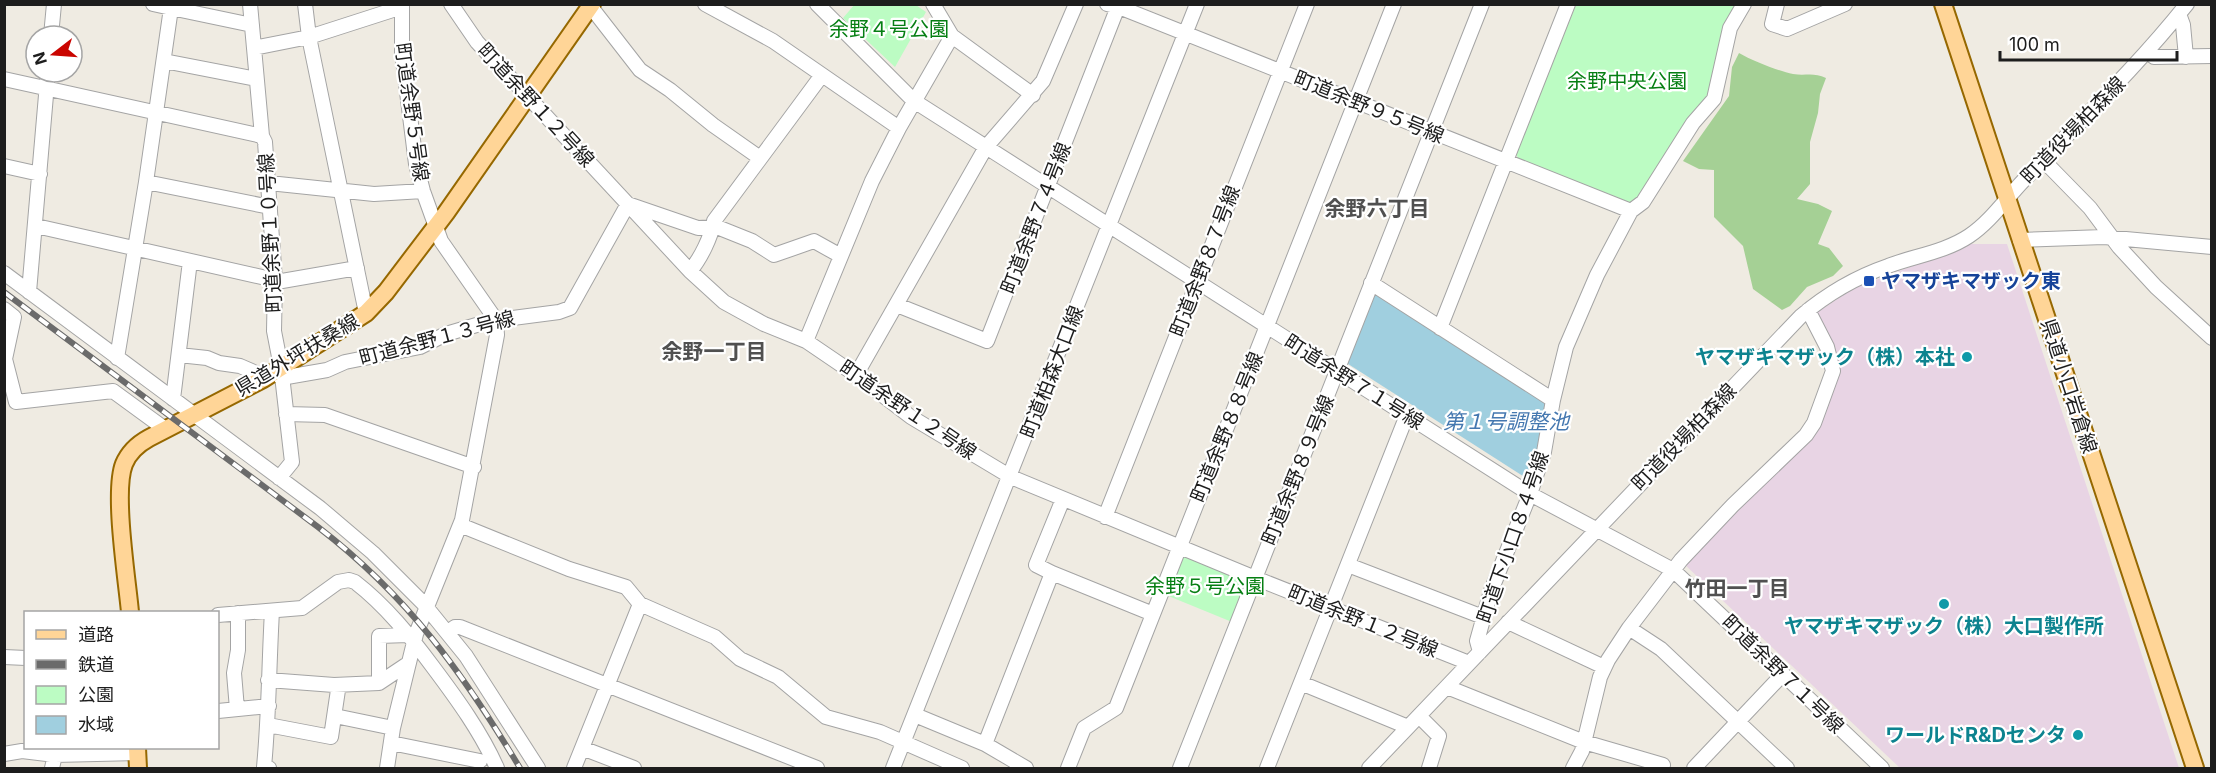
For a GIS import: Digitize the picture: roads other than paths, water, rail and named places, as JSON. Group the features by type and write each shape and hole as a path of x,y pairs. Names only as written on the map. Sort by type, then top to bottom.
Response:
{"main road":[{"name":"県道小口岩倉線","path":"1942,4 2195,768"},
{"name":"県道外坪扶桑線","path":"130,611 120,492 121,474 133,450 165,429 281,372 366,313 386,292 435,226 592,6"}],"street":[{"path":"52,24 54,4"},
{"path":"153,4 252,25"},
{"name":"町道余野１０号線","path":"250,4 261,136 265,142 270,207 275,280 274,331 292,462 279,478"},
{"path":"305,4 309,37 366,313"},
{"name":"町道余野１２号線","path":"451,4 477,42 690,271 724,302 764,324 806,341 911,417 1011,477 1469,663"},
{"path":"705,4 773,41 899,128"},
{"name":"町道余野７１号線","path":"817,4 914,101 1530,494 1673,570 1882,768"},
{"path":"933,4 952,36 1033,95"},
{"path":"856,375 986,147 1043,81 1076,4"},
{"name":"町道柏森大口線","path":"893,768 1011,477 1197,4"},
{"name":"町道余野８７号線","path":"1105,517 1306,4"},
{"name":"町道余野８８号線","path":"1068,768 1084,728 1116,708 1394,4"},
{"name":"町道余野８９号線","path":"1180,768 1482,4"},
{"path":"1440,328 1568,4"},
{"name":"町道下小口８４号線","path":"1480,652 1477,641 1491,591 1530,494 1544,452 1553,400 1566,347 1597,275 1631,211 1643,201 1694,123 1714,99 1730,28 1744,4"},
{"path":"1777,4 1772,24 1787,29 1845,4"},
{"path":"254,48 309,37 396,9 402,5"},
{"name":"町道余野５号線","path":"402,5 402,52 416,164 423,191 441,241 496,320"},
{"name":"町道余野９５号線","path":"1115,5 1631,211"},
{"name":"町道余野７４号線","path":"897,306 987,341 1048,186 1115,5"},
{"path":"117,358 146,182 171,6"},
{"path":"592,6 640,70 760,158"},
{"path":"2183,8 2186,57"},
{"name":"町道役場柏森線","path":"1369,768 1808,310 1835,291 1876,270 1959,242 1989,220 2148,51 2183,8"},
{"path":"806,341 872,181 899,128 952,36"},
{"path":"2148,51 2154,57 2211,56"},
{"path":"164,61 256,79"},
{"path":"690,271 713,228 714,221 822,75"},
{"path":"4,79 261,136"},
{"path":"29,292 47,84"},
{"path":"2044,161 2090,208 2156,287 2209,331"},
{"path":"4,166 40,174"},
{"path":"146,182 270,207"},
{"path":"268,183 374,194 423,191"},
{"path":"628,204 698,228 717,227 752,241 774,255 814,241 841,256"},
{"name":"町道余野１３号線","path":"281,372 327,370 345,362 420,347 446,333 496,320 559,312 570,308 628,204"},
{"path":"36,226 282,281 357,268"},
{"path":"2020,240 2104,237 2211,247"},
{"path":"173,399 190,261"},
{"path":"4,273 361,542 448,632 485,684 538,768"},
{"path":"1371,283 1553,400"},
{"path":"4,309 14,317 4,359 10,404 113,391 165,429"},
{"path":"1573,768 1582,751 1596,690 1604,667 1629,628 1673,570 1733,505 1812,427 1833,371 1827,347 1808,310"},
{"path":"387,768 393,728 409,663 411,639 416,634 461,523 474,466 497,335 496,320"},
{"path":"179,355 207,358 219,363 240,366 263,379"},
{"path":"286,414 325,415 474,466"},
{"path":"1267,768 1407,415"},
{"path":"1063,499 1036,565 1153,614"},
{"path":"461,523 569,569 626,587 640,604 715,637 740,659 778,677 826,717 905,741 962,768"},
{"path":"1348,565 1483,617"},
{"path":"985,744 1052,573"},
{"path":"219,615 302,608 338,582 352,580 387,611 411,639 458,700 496,766"},
{"path":"574,768 640,604"},
{"path":"269,768 264,767 269,706 268,680 272,611"},
{"path":"237,709 234,674 238,650 238,614"},
{"path":"1508,622 1604,667"},
{"path":"448,632 455,627 460,627 818,768"},
{"path":"1629,628 1661,649 1787,768"},
{"path":"379,683 379,636 411,639"},
{"path":"4,657 24,658"},
{"path":"268,680 334,685 379,683 409,663"},
{"path":"1694,768 1783,674"},
{"path":"1301,683 1408,728"},
{"path":"268,725 332,737 338,690 334,685"},
{"path":"1447,687 1584,742 1666,767"},
{"path":"219,711 269,706"},
{"path":"915,715 985,744 1026,768"},
{"path":"335,716 393,728"},
{"path":"1419,716 1439,736 1429,768"},
{"path":"391,742 479,765 496,766"},
{"path":"582,748 634,768"},
{"path":"4,754 22,751 53,762 138,756"}],"water":[{"name":"第１号調整池","path":"1377,294 1546,402 1540,451 1529,480 1345,362 1372,295"}],"railway":[{"path":"4,292 318,527 380,581 407,609 455,668 520,768"}],"place":[{"name":"ヤマザキマザック東","path":"1869,281"},
{"name":"ヤマザキマザック（株）本社","path":"1967,357"},
{"name":"ヤマザキマザック（株）大口製作所","path":"1944,604"},
{"name":"ワールドR&Dセンタ","path":"2078,735"}],"district":[{"name":"余野六丁目","path":"1377,208"},
{"name":"余野一丁目","path":"714,351"},
{"name":"竹田一丁目","path":"1737,588"}],"park label":[{"name":"余野４号公園","path":"889,29"},
{"name":"余野中央公園","path":"1627,81"},
{"name":"余野５号公園","path":"1205,586"}]}
